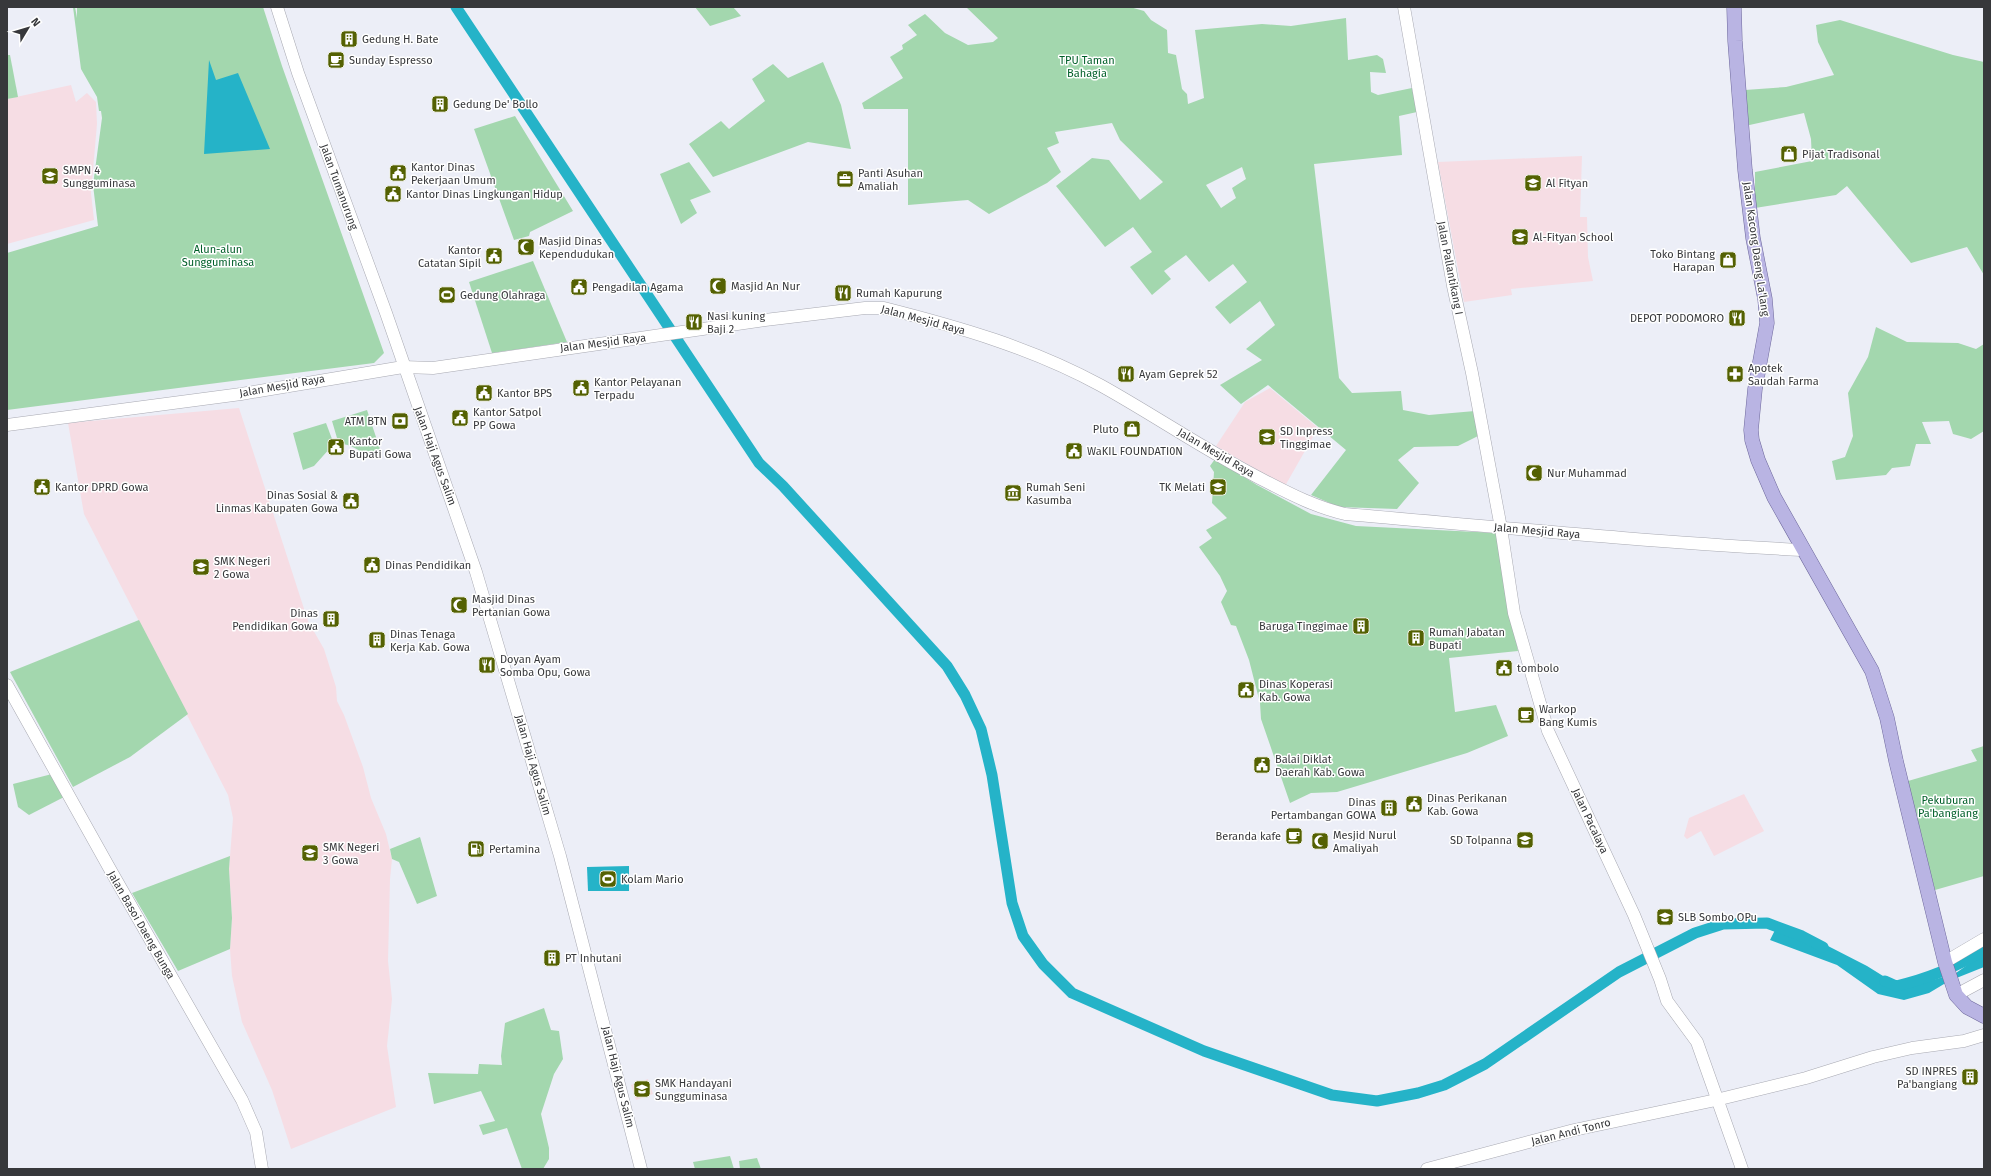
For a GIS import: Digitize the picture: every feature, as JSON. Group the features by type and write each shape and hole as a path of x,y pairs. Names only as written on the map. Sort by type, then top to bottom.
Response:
{"main road":[{"name":"Jalan Kacong Daeng La'lang","path":"1734,7 1734,41 1745,170 1753,238 1765,299 1767,323 1755,389 1751,430 1752,440 1758,460 1774,497 1802,550 1872,671 1887,718 1896,761 1946,964 1955,991"},
{"path":"1955,991 1967,1007 1984,1016"}],"street":[{"name":"Jalan Tumanurung","path":"277,7 300,81 386,313 403,367"},
{"name":"Jalan Pallantikang I","path":"1404,7 1453,286 1472,373 1501,528"},
{"name":"Jalan Mesjid Raya","path":"7,425 241,394 403,367 433,368 573,346 661,336 827,312 865,308 884,308 999,340 1072,370 1250,473 1315,506 1345,514 1700,545 1802,550"},
{"name":"Jalan Haji Agus Salim","path":"403,367 476,572 560,856 641,1169"},
{"name":"Jalan Pacalaya","path":"1501,528 1514,613 1548,731 1634,916 1667,1001 1697,1042 1716,1100 1742,1169"},
{"name":"Jalan Basoi Daeng Bunga","path":"7,685 242,1100 256,1132 262,1169"},
{"path":"1946,964 1984,939"},
{"path":"1955,991 1984,980"},
{"name":"Jalan Andi Tonro","path":"1427,1169 1574,1130 1716,1100 1806,1078 1881,1055 1912,1048 1964,1041 1983,1034"}],"shaded area":[{"name":"SMPN 4 Sungguminasa","path":"71,85 76,102 87,93 96,102 97,124 91,193 94,220 7,244 7,99"},
{"name":"Al-Fityan School","path":"1582,156 1580,217 1587,217 1588,257 1593,281 1511,289 1512,295 1464,302 1438,162"},
{"name":"SD Inpress Tinggimae","path":"1270,388 1318,428 1285,486 1216,446 1245,402"},
{"path":"239,408 308,621 324,649 336,687 337,701 344,715 363,767 371,798 386,834 392,859 390,879 388,961 392,999 387,1046 396,1107 291,1149 272,1090 242,1022 232,976 230,949 232,918 229,869 233,818 228,795 84,514 68,423"},
{"path":"1744,794 1764,831 1714,856 1701,831 1687,839 1684,836 1689,818"},
{"name":"SMK Handayani Sungguminasa","path":"648,1079 653,1094 636,1100 631,1085"}],"green space":[{"name":"Alun-alun Sungguminasa","path":"73,7 75,7 77,18 77,7 263,7 282,66 384,353 374,363 7,410 7,253 98,226 93,185 102,118 101,111 99,111 97,97 81,69"},
{"path":"695,7 733,7 741,16 710,26"},
{"name":"TPU Taman Bahagia","path":"966,7 1130,7 1144,11 1151,20 1167,30 1168,53 1176,55 1182,89 1187,94 1188,104 1204,98 1195,30 1262,24 1291,26 1346,18 1348,60 1377,55 1383,59 1386,73 1370,72 1371,92 1378,95 1412,88 1417,112 1399,116 1402,155 1314,164 1339,378 1352,393 1401,391 1403,410 1429,415 1475,411 1478,436 1458,446 1414,447 1398,460 1419,483 1397,509 1339,507 1311,495 1346,450 1268,385 1241,404 1220,385 1262,360 1246,349 1275,325 1260,301 1230,324 1215,307 1247,282 1233,264 1209,282 1186,255 1164,271 1171,279 1152,295 1130,267 1152,252 1133,227 1105,247 1056,186 1092,158 1109,160 1140,200 1163,182 1120,140 1112,123 1055,132 1059,143 1047,148 1061,172 1047,183 989,214 968,200 908,205 908,109 864,109 862,103 903,78 890,57 903,49 902,45 917,35 908,25 925,14 945,33 968,45 993,42 998,38","holes":["1242,167 1246,179 1232,188 1236,198 1221,208 1206,185"]},
{"path":"1840,20 1953,55 1984,62 1984,275 1967,247 1911,263 1847,186 1836,195 1755,208 1755,172 1812,161 1811,139 1804,113 1745,126 1745,90 1786,87 1834,75 1818,42 1816,25"},
{"path":"7,55 10,55 18,97 7,99"},
{"path":"823,62 841,105 851,149 808,142 713,177 689,144 721,121 729,129 765,101 752,79 773,64 788,78"},
{"path":"515,116 573,211 530,232 529,236 514,240 474,129"},
{"path":"689,162 711,192 690,200 697,213 681,224 660,174"},
{"path":"533,261 567,342 492,353 469,282"},
{"path":"1876,327 1907,342 1958,343 1976,349 1984,344 1984,431 1971,439 1953,434 1949,421 1922,422 1931,444 1916,444 1910,466 1892,468 1886,475 1836,480 1832,461 1845,457 1853,436 1848,393 1868,357"},
{"path":"367,410 382,455 371,456 343,444 340,438 337,438 332,421"},
{"path":"326,423 332,439 328,441 331,447 314,466 303,470 293,433"},
{"path":"1215,459 1257,485 1311,514 1356,526 1497,533 1518,651 1449,658 1455,712 1496,705 1508,736 1467,753 1337,792 1311,793 1290,803 1261,719 1260,703 1249,660 1236,626 1231,625 1221,602 1227,591 1220,576 1199,547 1212,538 1206,530 1227,518 1212,503 1214,472 1210,466"},
{"path":"139,620 188,714 130,757 73,787 10,672"},
{"name":"Pekuburan Pa'bangiang","path":"1984,746 1984,876 1935,890 1910,802 1908,781 1977,761 1971,750"},
{"path":"52,774 66,796 29,815 18,807 13,784"},
{"path":"420,837 437,896 417,904 399,862 392,859 390,849"},
{"path":"230,856 229,869 232,918 230,949 178,971 132,893"},
{"path":"544,1008 551,1030 559,1031 563,1059 554,1074 541,1114 549,1148 549,1159 543,1169 522,1169 507,1128 483,1135 479,1125 495,1121 481,1091 434,1104 428,1073 478,1074 479,1064 502,1065 501,1056 505,1023"},
{"path":"730,1156 734,1169 695,1169 693,1162"},
{"path":"757,1158 761,1169 740,1169 739,1161"}],"water":[{"path":"209,60 216,80 238,73 270,149 204,154"},
{"name":"Kolam Mario","path":"629,866 629,891 588,891 587,867"},
{"path":"1775,930 1828,946 1867,966 1904,989 1956,973 1984,953 1984,967 1949,981 1929,993 1904,1000 1878,994 1837,965 1770,940"}],"waterway":[{"path":"456,7 759,463 783,486 947,666 965,695 981,729 992,775 1012,903 1023,936 1043,964 1072,993 1204,1051 1332,1095 1377,1101 1418,1093 1444,1085 1485,1064 1619,972 1695,933 1723,924 1767,923 1802,936 1823,947"},
{"path":"1885,981 1896,986 1919,980 1963,962 1984,950"}],"place":[{"name":"Gedung H. Bate","path":"349,39"},
{"name":"Sunday Espresso","path":"336,60"},
{"name":"Gedung De' Bollo","path":"440,104"},
{"name":"Pijat Tradisonal","path":"1789,154"},
{"name":"Kantor Dinas Pekerjaan Umum","path":"398,173"},
{"name":"SMPN 4 Sungguminasa","path":"50,176"},
{"name":"Panti Asuhan Amaliah","path":"845,179"},
{"name":"Al Fityan","path":"1533,183"},
{"name":"Kantor Dinas Lingkungan Hidup","path":"393,194"},
{"name":"Al-Fityan School","path":"1520,237"},
{"name":"Masjid Dinas Kependudukan","path":"526,247"},
{"name":"Kantor Catatan Sipil","path":"494,256"},
{"name":"Toko Bintang Harapan","path":"1728,260"},
{"name":"Masjid An Nur","path":"718,286"},
{"name":"Pengadilan Agama","path":"579,287"},
{"name":"Rumah Kapurung","path":"843,293"},
{"name":"Gedung Olahraga","path":"447,295"},
{"name":"DEPOT PODOMORO","path":"1737,318"},
{"name":"Nasi kuning Baji 2","path":"694,322"},
{"name":"Ayam Geprek 52","path":"1126,374"},
{"name":"Apotek Saudah Farma","path":"1735,374"},
{"name":"Kantor Pelayanan Terpadu","path":"581,388"},
{"name":"Kantor BPS","path":"484,393"},
{"name":"Kantor Satpol PP Gowa","path":"460,418"},
{"name":"ATM BTN","path":"400,421"},
{"name":"Pluto","path":"1132,429"},
{"name":"SD Inpress Tinggimae","path":"1267,437"},
{"name":"Kantor Bupati Gowa","path":"336,447"},
{"name":"WaKIL FOUNDATI0N","path":"1074,451"},
{"name":"Nur Muhammad","path":"1534,473"},
{"name":"Kantor DPRD Gowa","path":"42,487"},
{"name":"TK Melati","path":"1218,487"},
{"name":"Rumah Seni Kasumba","path":"1013,493"},
{"name":"Dinas Sosial & Linmas Kabupaten Gowa","path":"351,501"},
{"name":"Dinas Pendidikan","path":"372,565"},
{"name":"SMK Negeri 2 Gowa","path":"201,567"},
{"name":"Masjid Dinas Pertanian Gowa","path":"459,605"},
{"name":"Dinas Pendidikan Gowa","path":"331,619"},
{"name":"Baruga Tinggimae","path":"1361,626"},
{"name":"Rumah Jabatan Bupati","path":"1416,638"},
{"name":"Dinas Tenaga Kerja Kab. Gowa","path":"377,640"},
{"name":"Doyan Ayam Somba Opu, Gowa","path":"487,665"},
{"name":"tombolo","path":"1504,668"},
{"name":"Dinas Koperasi Kab. Gowa","path":"1246,690"},
{"name":"Warkop Bang Kumis","path":"1526,715"},
{"name":"Balai Diklat Daerah Kab. Gowa","path":"1262,765"},
{"name":"Dinas Perikanan Kab. Gowa","path":"1414,804"},
{"name":"Dinas Pertambangan GOWA","path":"1389,808"},
{"name":"Beranda kafe","path":"1294,836"},
{"name":"SD Tolpanna","path":"1525,840"},
{"name":"Mesjid Nurul Amaliyah","path":"1320,841"},
{"name":"Pertamina","path":"476,849"},
{"name":"SMK Negeri 3 Gowa","path":"310,853"},
{"name":"Kolam Mario","path":"608,879"},
{"name":"SLB Sombo OPu","path":"1665,917"},
{"name":"PT Inhutani","path":"552,958"},
{"name":"SD INPRES Pa'bangiang","path":"1970,1077"},
{"name":"SMK Handayani Sungguminasa","path":"642,1089"}]}
